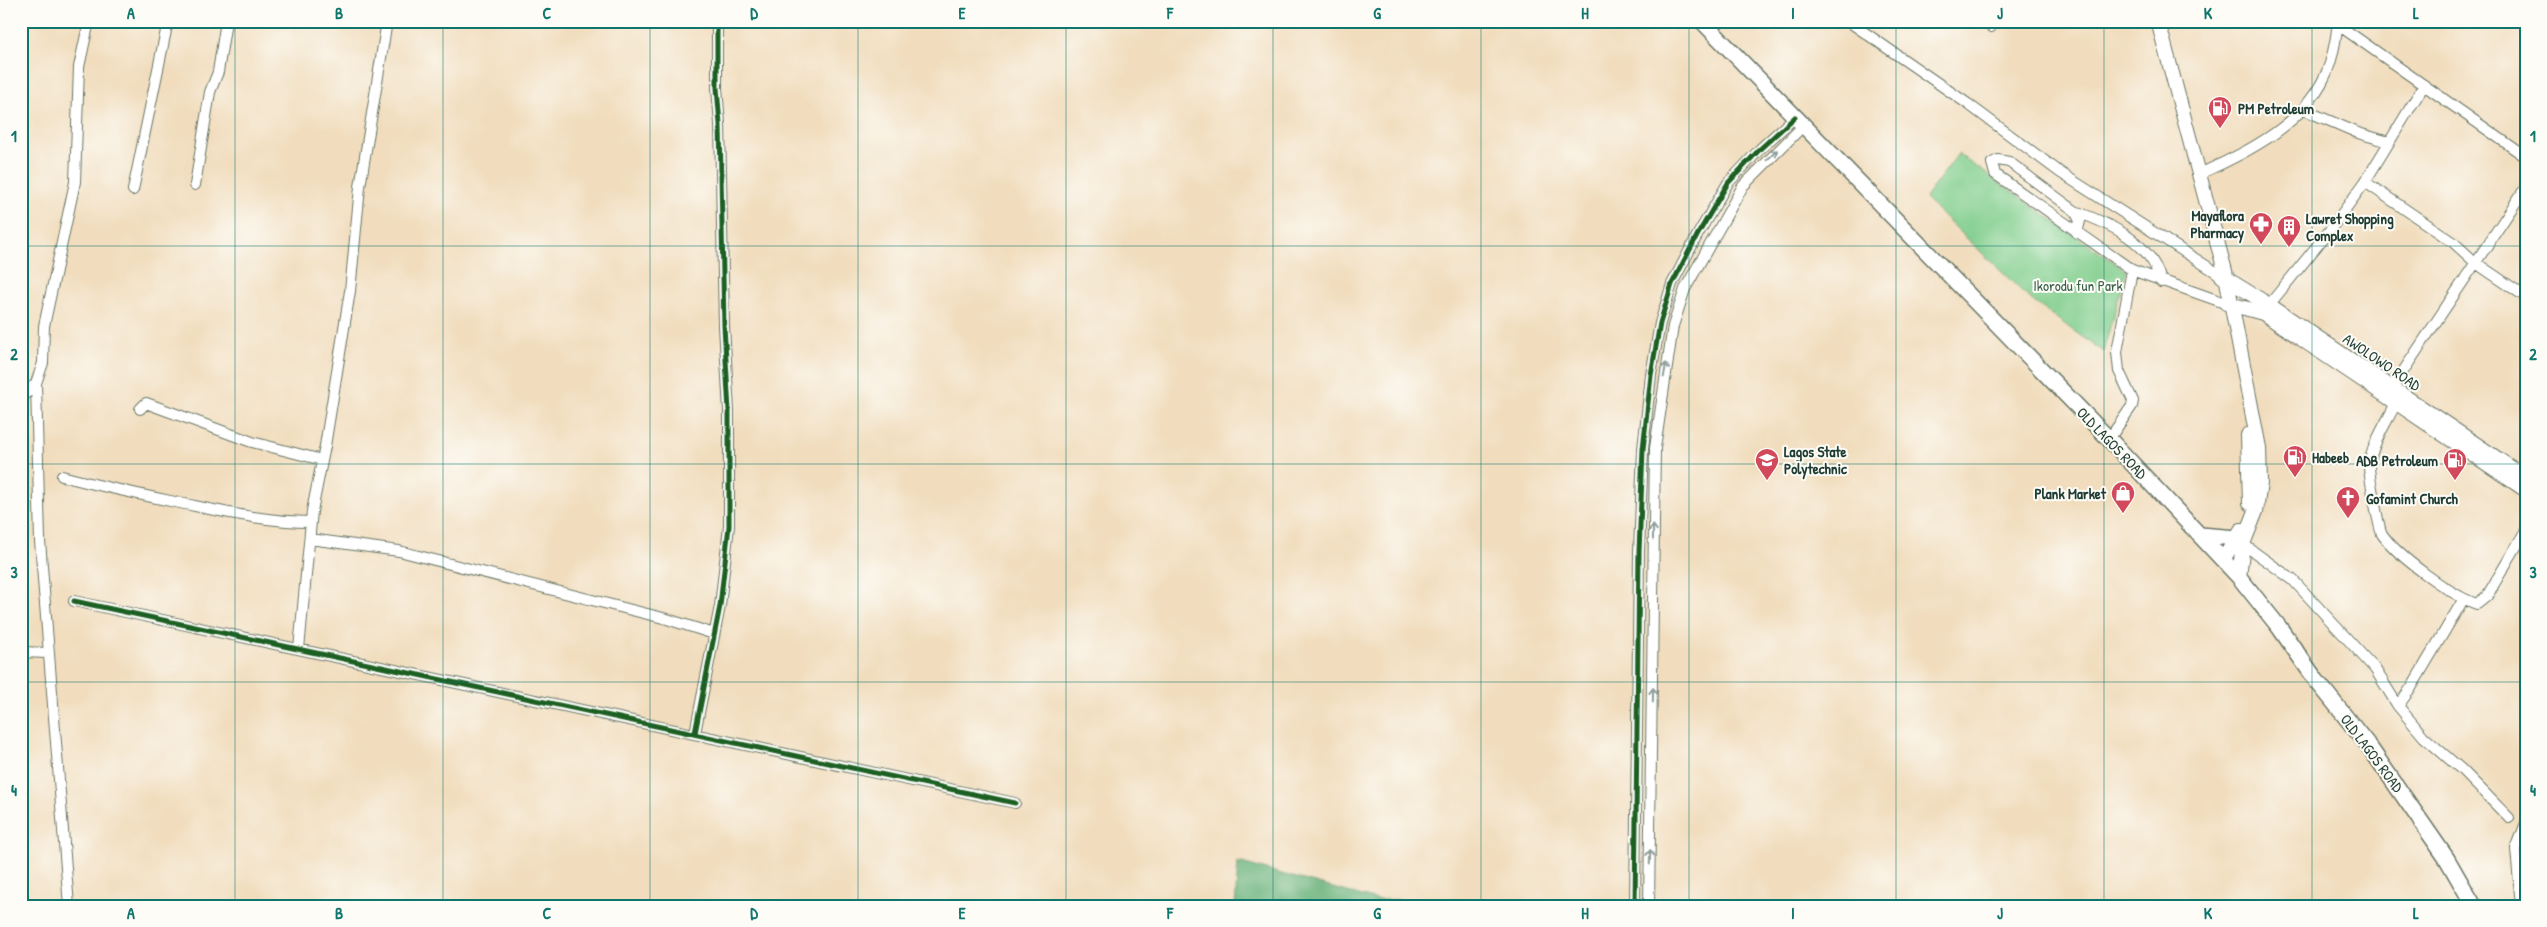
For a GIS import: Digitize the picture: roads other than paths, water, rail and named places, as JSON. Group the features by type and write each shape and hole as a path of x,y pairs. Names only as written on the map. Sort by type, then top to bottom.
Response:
{"main road":[{"name":"OLD LAGOS ROAD","path":"1702,21 2109,439 2239,577 2279,626 2316,680 2368,745 2447,859 2474,906"},
{"path":"2158,22 2223,277"},
{"path":"2158,22 2199,174 2223,277 2242,390 2250,464 2250,506 2240,541 2239,577"},
{"name":"AWOLOWO ROAD","path":"2223,277 2269,305 2526,478"},
{"name":"AWOLOWO ROAD","path":"2228,304 2263,313 2526,490"},
{"path":"2200,534 2240,541"},
{"path":"2223,560 2240,541"}],"street":[{"path":"69,906 40,541 36,383 42,364 44,326 74,182 79,67 89,21"},
{"path":"133,190 168,21"},
{"path":"195,185 210,92 218,72 226,21"},
{"path":"298,649 312,522 350,291 370,123 387,21"},
{"path":"695,733 714,634 729,526 729,411 724,326 720,124 717,88 717,21"},
{"path":"1848,21 1968,104 2061,173 2223,277"},
{"path":"2199,174 2255,147 2316,96 2331,63 2337,22 2526,157"},
{"path":"2269,305 2330,230 2365,182 2424,85"},
{"path":"2302,109 2352,130 2389,142"},
{"path":"1635,906 1639,552 1643,448 1651,375 1660,323 1672,284 1698,234 1728,183 1760,149 1799,122"},
{"path":"1649,906 1654,448 1673,326 1685,289 1743,186 1799,122"},
{"path":"2161,282 2154,263 2126,233 2075,211 2009,162 1998,160 1992,164 1996,174 2132,270 2161,282 2228,304"},
{"path":"2365,182 2453,242 2476,263 2526,297"},
{"path":"2392,388 2526,187"},
{"path":"2075,211 2080,221 2078,233"},
{"path":"2109,439 2132,406 2132,401 2119,372 2117,352 2132,270"},
{"path":"21,399 36,383"},
{"path":"140,408 146,403 252,442 322,460"},
{"path":"2396,403 2375,447 2369,469 2381,533 2418,568 2463,600 2477,604 2487,596 2526,530"},
{"path":"62,476 97,486 212,510 266,519 312,522"},
{"path":"310,539 413,554 667,618 714,634"},
{"path":"2240,541 2293,580 2375,669 2398,706 2424,737 2462,770 2509,818"},
{"path":"2398,706 2411,688 2463,600"},
{"path":"74,601 1015,803"},
{"path":"21,652 48,653"},
{"path":"2521,906 2516,849 2526,823"}],"place":[{"name":"PM Petroleum","path":"2220,129"},
{"name":"Mayaflora Pharmacy","path":"2261,245"},
{"name":"Lawret Shopping Complex","path":"2289,248"},
{"name":"Habeeb","path":"2295,478"},
{"name":"Lagos State Polytechnic","path":"1767,481"},
{"name":"ADB Petroleum","path":"2455,481"},
{"name":"Plank Market","path":"2123,514"},
{"name":"Gofamint Church","path":"2348,519"}],"park label":[{"name":"Ikorodu fun Park","path":"2078,285"}]}
